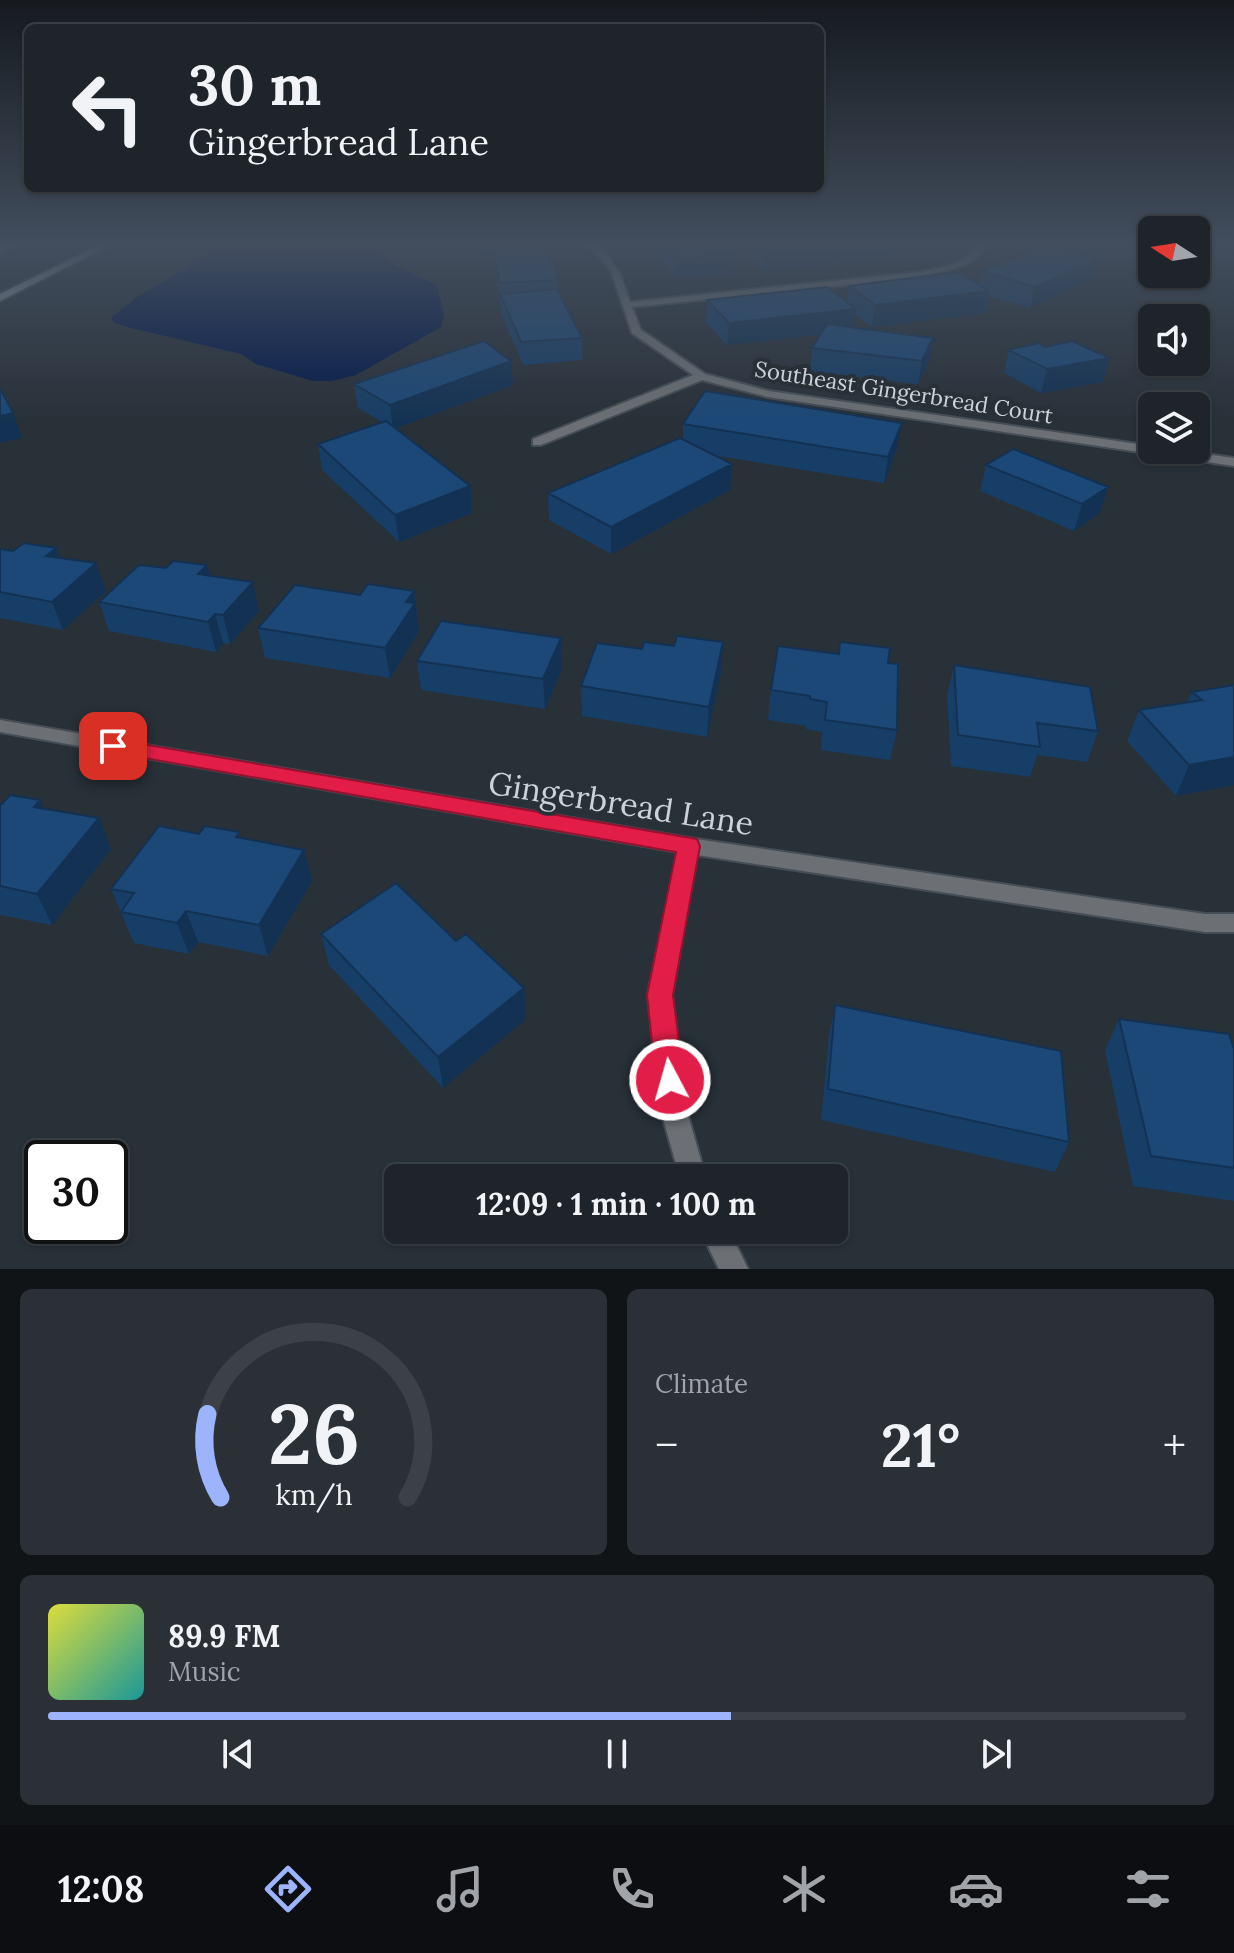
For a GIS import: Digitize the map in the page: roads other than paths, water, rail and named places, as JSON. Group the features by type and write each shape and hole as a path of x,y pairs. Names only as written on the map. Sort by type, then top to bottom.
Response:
{"street":[{"path":"626,305 634,304"},
{"name":"Southeast Gingerbread Court","path":"626,305 636,331 701,376 768,394 1234,462"},
{"path":"537,442 701,376"},
{"name":"Gingerbread Lane","path":"0,726 689,846 1189,921 1234,923"},
{"path":"689,846 660,995 673,1108 689,1164"},
{"path":"721,1244 734,1269"}],"water":[{"path":"128,304 441,304 444,316 441,327 356,375 332,381 313,381 256,364 241,354 131,328 115,323 111,318"}]}
